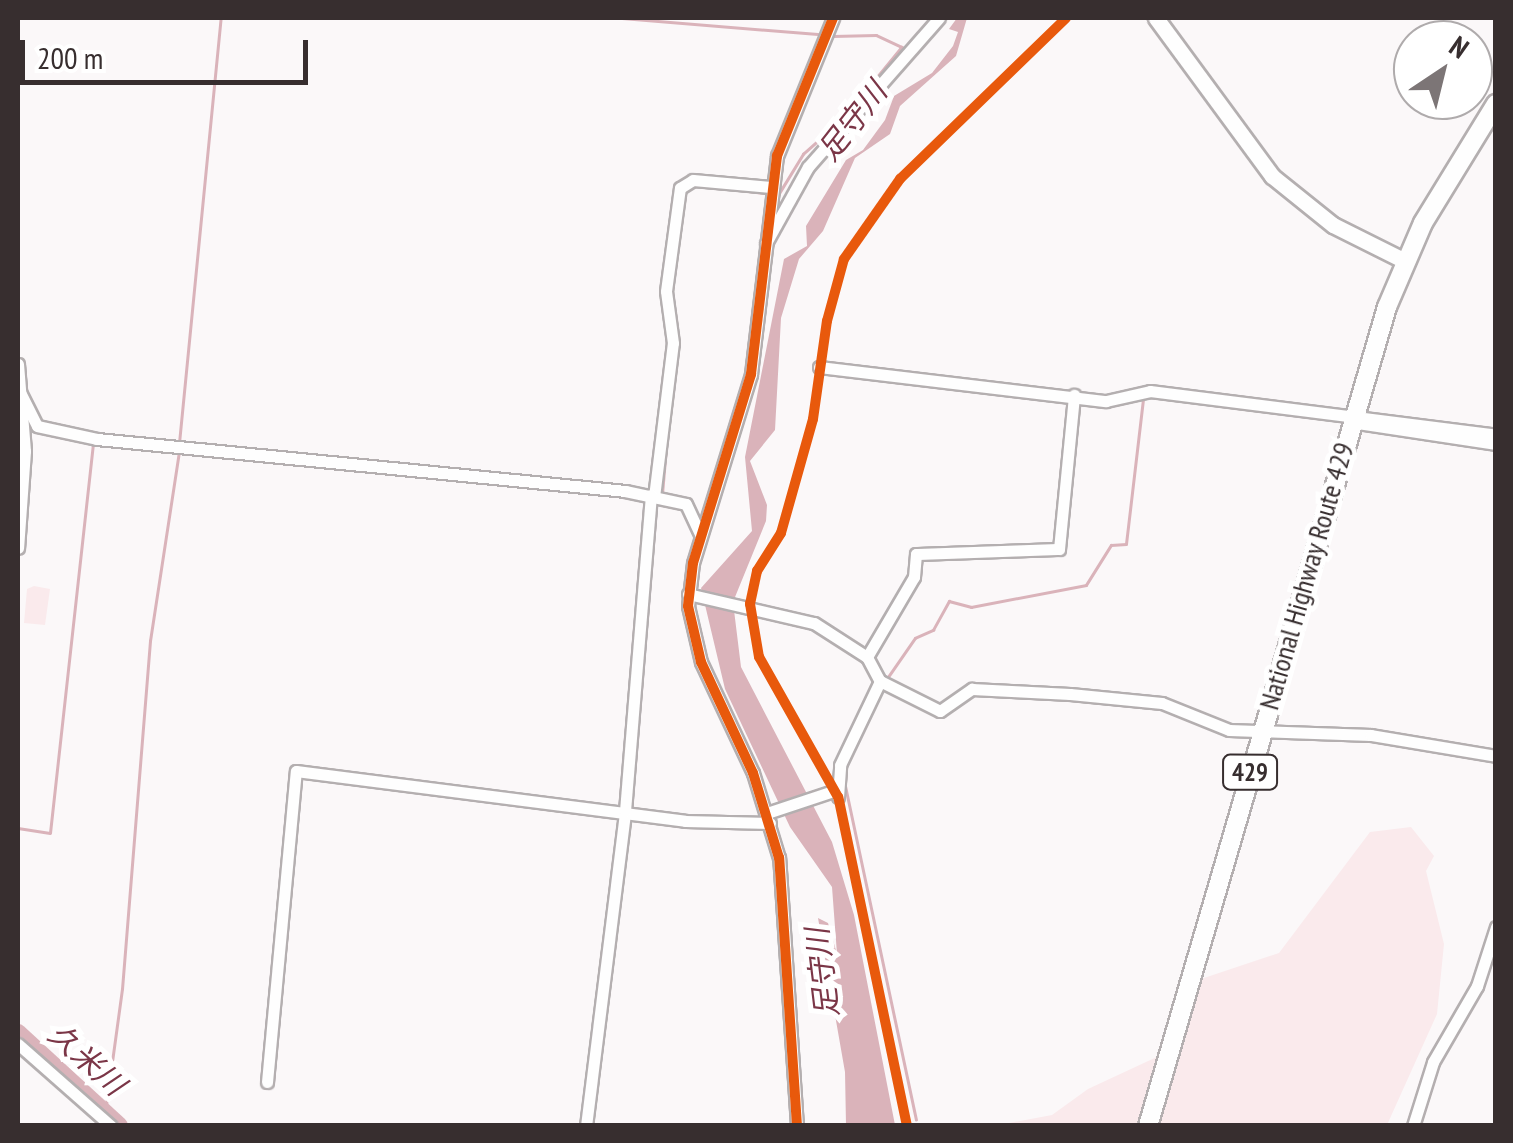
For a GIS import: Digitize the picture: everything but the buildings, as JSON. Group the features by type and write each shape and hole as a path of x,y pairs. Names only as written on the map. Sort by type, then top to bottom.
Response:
{"highway":[{"name":"National Highway Route 429","path":"1148,1126 1353,418 1405,261 1488,120"}],"main road":[{"path":"1156,18 1272,176 1333,226 1405,261"}],"street":[{"path":"797,1126 784,994 781,873 770,816 701,662 691,595 701,536 751,374 771,187 789,118 833,18"},
{"path":"766,243 808,166 939,18"},
{"path":"586,1126 628,811 672,343 666,291 680,188 694,180 771,187"},
{"path":"18,364 25,451 18,548"},
{"path":"818,367 1106,401 1150,391 1496,436"},
{"path":"19,387 38,426 180,447 656,497 686,504 701,536"},
{"path":"867,657 914,577 916,554 1059,550 1074,395"},
{"path":"1353,418 1496,444"},
{"path":"691,595 814,624 867,657 883,682 940,711 972,688 1162,704 1218,727 1421,740 1496,756"},
{"path":"266,1082 296,771 501,801 628,811 684,822 770,816 835,792 840,765 883,682"},
{"path":"1413,1126 1432,1062 1477,986 1496,927"},
{"path":"18,1044 111,1126"}],"shaded area":[{"path":"957,18 967,18 956,56 900,106 890,134 855,158 823,231 799,259 781,318 775,430 750,461 767,505 766,521 733,602 741,667 832,842 854,915 895,1125 846,1125 845,1072 818,918 828,923 837,954 832,887 790,827 725,689 701,588 752,531 745,457 784,259 807,246 806,226 846,160 863,150 885,120 894,96 932,73 953,46 958,32 949,29"},
{"path":"27,589 50,589 45,625 24,623"},
{"path":"1411,827 1434,856 1426,871 1444,944 1437,1014 1387,1125 1158,1125 1201,979 1279,953 1370,832"},
{"path":"1161,1055 1139,1125 993,1126 1052,1115 1088,1089"}],"waterway":[{"path":"179,443 221,18"},
{"path":"622,18 817,34"},
{"name":"足守川","path":"833,36 876,35 902,47 858,101"},
{"name":"足守川","path":"778,195 803,154 847,115"},
{"path":"732,189 765,193"},
{"path":"888,677 915,638 933,630 949,601 971,607 1086,585 1111,545 1126,544 1143,399"},
{"path":"94,434 138,437"},
{"path":"18,828 50,833 93,445"},
{"path":"662,494 666,447"},
{"path":"105,1113 122,989 150,641 179,451"},
{"path":"844,779 916,1119"},
{"name":"久米川","path":"18,1033 119,1126"}],"cycle path":[{"path":"797,1126 779,858 753,773 701,662 688,606 693,563 751,374 777,156 833,18"},
{"path":"907,1126 838,797 759,657 750,604 757,571 781,533 813,419 827,321 844,259 900,179 1066,18"}]}
